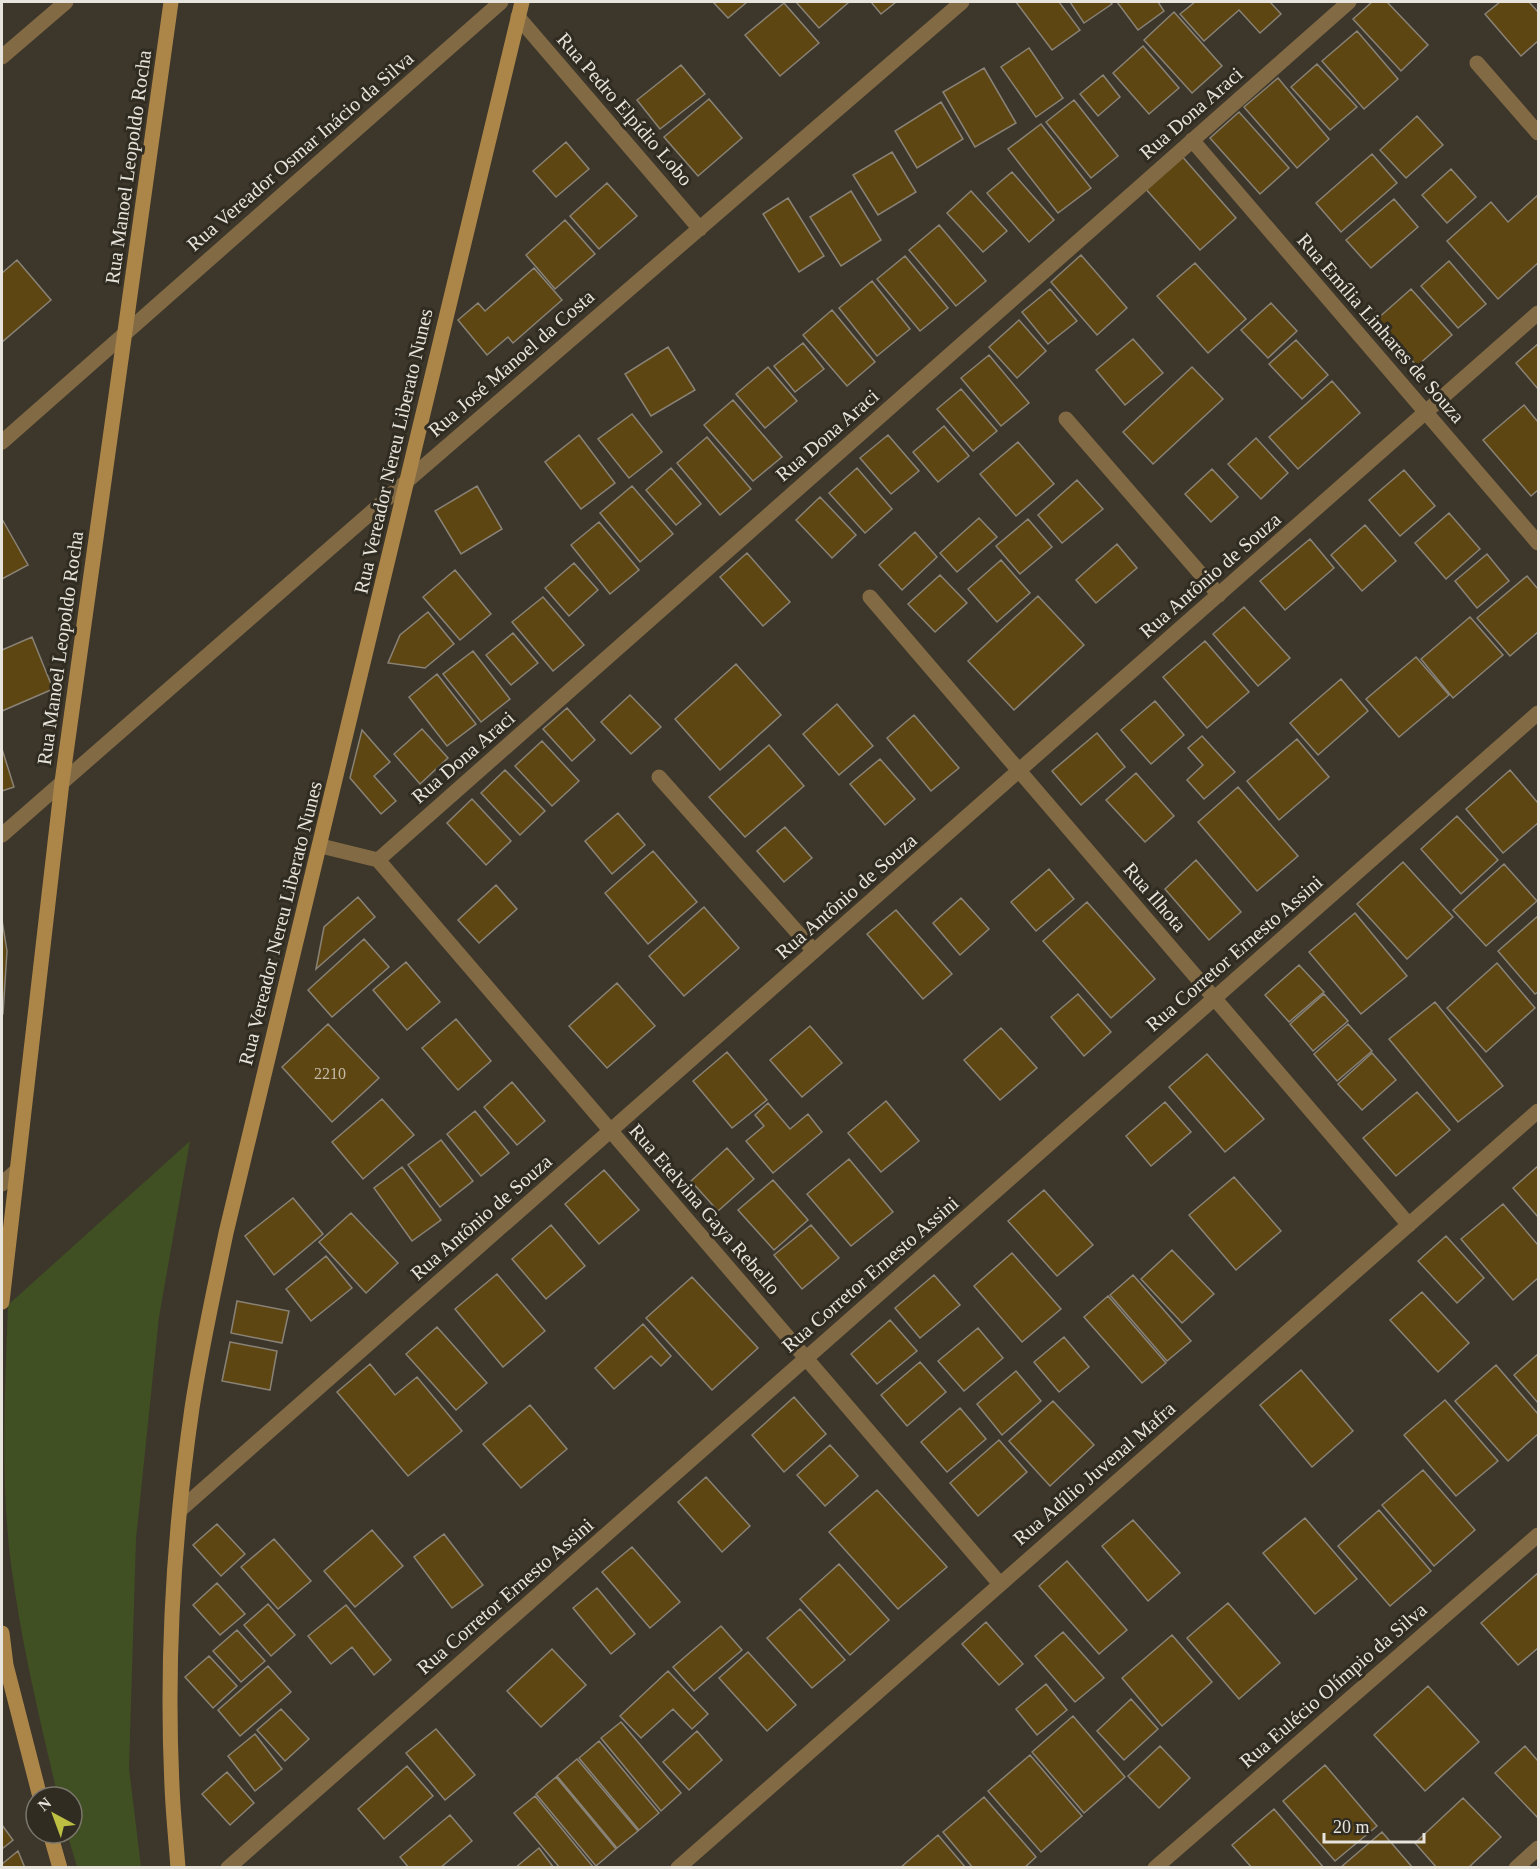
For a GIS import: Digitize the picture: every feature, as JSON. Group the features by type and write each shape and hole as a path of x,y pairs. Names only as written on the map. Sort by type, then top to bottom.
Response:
{"main road":[{"name":"Rua Manoel Leopoldo Rocha","path":"2,1302 62,782 171,2"},
{"name":"Rua Vereador Nereu Liberato Nunes","path":"178,1868 171,1786 171,1680 180,1510 192,1408 214,1291 522,2"},
{"path":"2,1633 4,1667 37,1785"},
{"path":"53,1845 60,1868"}],"street":[{"path":"2,57 66,2"},
{"name":"Rua Vereador Osmar Inácio da Silva","path":"2,442 501,2"},
{"name":"Rua José Manoel da Costa","path":"2,835 407,481 962,2"},
{"name":"Rua Dona Araci","path":"378,860 1349,2"},
{"name":"Rua Pedro Elpídio Lobo","path":"518,17 700,228"},
{"path":"1477,63 1539,133"},
{"name":"Rua Emília Linhares de Souza","path":"1192,140 1539,543"},
{"name":"Rua Antônio de Souza","path":"180,1510 1539,313"},
{"path":"1066,419 1219,595"},
{"name":"Rua Ilhota","path":"870,597 1409,1225"},
{"name":"Rua Corretor Ernesto Assini","path":"228,1868 1539,712"},
{"path":"659,777 814,951"},
{"path":"321,846 378,860"},
{"name":"Rua Etelvina Gaya Rebello","path":"378,860 1000,1584"},
{"name":"Rua Adílio Juvenal Mafra","path":"678,1868 1539,1111"},
{"path":"2,1184 16,1171"},
{"name":"Rua Eulécio Olímpio da Silva","path":"1155,1868 1539,1534"},
{"path":"1516,1868 1539,1848"}],"green space":[{"path":"190,1141 159,1317 136,1539 129,1768 141,1867 77,1867 71,1845 84,1845 84,1785 55,1785 26,1652 11,1564 4,1467 8,1305"}],"building":[{"path":"713,2 747,2 728,18"},
{"path":"796,2 849,2 819,28"},
{"path":"871,2 896,2 881,14"},
{"path":"1016,2 1059,2 1080,30 1052,50"},
{"path":"1070,2 1110,2 1112,4 1084,23"},
{"path":"1117,2 1158,2 1164,11 1138,30"},
{"path":"1195,2 1270,2 1281,14 1260,33 1239,10 1204,41 1180,14"},
{"path":"1372,2 1387,2 1428,45 1401,71 1353,19"},
{"path":"1500,2 1529,2 1538,12 1538,41 1521,56 1485,14"},
{"path":"784,3 819,43 780,76 745,35"},
{"path":"1174,12 1222,66 1192,93 1144,40"},
{"path":"1357,31 1398,79 1364,109 1322,61"},
{"path":"1143,46 1179,88 1149,114 1113,73"},
{"path":"1029,48 1063,98 1036,117 1001,67"},
{"path":"1317,64 1357,107 1330,130 1291,87"},
{"path":"681,65 705,94 660,129 637,100"},
{"path":"984,68 1016,123 975,147 943,92"},
{"path":"1103,75 1120,97 1098,116 1080,94"},
{"path":"1278,78 1329,139 1297,168 1244,107"},
{"path":"709,99 742,138 698,176 664,137"},
{"path":"1074,100 1118,156 1091,178 1046,122"},
{"path":"941,102 963,139 917,168 895,131"},
{"path":"1239,112 1289,168 1260,194 1210,138"},
{"path":"1417,116 1443,145 1406,178 1380,150"},
{"path":"1041,124 1091,188 1058,213 1008,149"},
{"path":"566,142 589,169 556,197 533,171"},
{"path":"892,152 916,192 878,215 853,175"},
{"path":"1180,154 1236,218 1200,250 1144,187"},
{"path":"1372,154 1397,183 1341,232 1316,203"},
{"path":"1451,169 1476,197 1447,223 1422,195"},
{"path":"1012,172 1054,220 1029,242 987,193"},
{"path":"607,183 637,216 599,249 570,216"},
{"path":"851,191 881,240 841,266 810,217"},
{"path":"971,191 1007,231 983,252 947,213"},
{"path":"1538,195 1538,263 1498,299 1447,241 1491,202 1508,222"},
{"path":"788,198 824,256 799,272 763,214"},
{"path":"1394,199 1418,227 1371,268 1346,240"},
{"path":"565,220 595,254 555,289 526,255"},
{"path":"939,225 986,281 956,306 909,250"},
{"path":"1081,255 1127,308 1097,335 1051,282"},
{"path":"905,256 948,308 920,331 877,279"},
{"path":"17,260 51,300 2,342 2,273"},
{"path":"1449,261 1486,304 1458,328 1421,286"},
{"path":"1195,263 1246,319 1208,353 1157,296"},
{"path":"534,268 562,300 513,343 508,337 487,355 458,320 478,303 485,311"},
{"path":"872,281 910,329 877,356 839,308"},
{"path":"1050,289 1077,321 1048,344 1022,312"},
{"path":"1411,289 1452,335 1417,366 1376,320"},
{"path":"1271,303 1297,331 1268,358 1241,330"},
{"path":"832,310 875,362 847,386 803,335"},
{"path":"1019,320 1046,351 1017,378 989,347"},
{"path":"1133,339 1163,373 1125,405 1096,370"},
{"path":"1296,340 1328,375 1302,399 1269,364"},
{"path":"803,343 824,369 795,392 774,366"},
{"path":"1538,344 1538,389 1516,363"},
{"path":"668,347 695,390 651,416 625,374"},
{"path":"989,355 1029,403 1001,426 961,378"},
{"path":"768,367 797,401 765,428 736,394"},
{"path":"1192,367 1223,399 1153,464 1123,432"},
{"path":"1332,381 1360,413 1298,469 1269,437"},
{"path":"961,389 997,431 973,451 937,409"},
{"path":"733,400 782,457 753,481 704,425"},
{"path":"1524,405 1538,422 1538,490 1531,496 1483,440"},
{"path":"632,414 662,452 629,478 598,439"},
{"path":"944,426 969,456 938,482 913,452"},
{"path":"579,435 615,483 581,509 545,462"},
{"path":"888,435 919,471 891,494 860,458"},
{"path":"707,437 751,489 720,515 677,463"},
{"path":"1256,438 1288,473 1261,499 1228,464"},
{"path":"1018,442 1054,484 1016,516 980,474"},
{"path":"671,468 701,504 676,525 646,490"},
{"path":"857,468 892,509 865,533 829,493"},
{"path":"1212,469 1238,497 1211,522 1185,494"},
{"path":"1404,470 1435,506 1400,536 1369,500"},
{"path":"1077,480 1103,509 1062,543 1038,515"},
{"path":"477,486 502,529 461,554 435,511"},
{"path":"632,486 673,534 640,562 600,513"},
{"path":"820,497 856,535 832,558 796,520"},
{"path":"1449,513 1480,549 1446,579 1415,543"},
{"path":"979,518 997,537 957,572 940,553"},
{"path":"2,519 28,565 2,579"},
{"path":"1028,519 1052,547 1020,574 996,546"},
{"path":"599,522 639,570 610,594 571,545"},
{"path":"1365,525 1396,561 1362,591 1331,555"},
{"path":"915,532 937,557 902,590 879,565"},
{"path":"1310,539 1334,568 1285,610 1260,581"},
{"path":"1117,544 1137,568 1096,603 1076,580"},
{"path":"747,553 790,602 763,626 720,577"},
{"path":"1487,554 1509,581 1477,608 1455,581"},
{"path":"1001,560 1030,593 997,622 968,589"},
{"path":"574,563 598,590 569,616 545,588"},
{"path":"455,570 491,614 460,640 423,597"},
{"path":"940,575 967,603 935,632 908,604"},
{"path":"1527,576 1538,589 1538,632 1510,656 1477,618"},
{"path":"1038,596 1084,645 1014,710 968,661"},
{"path":"543,597 584,645 553,671 512,622"},
{"path":"1244,607 1290,658 1258,686 1213,634"},
{"path":"428,612 454,644 425,668 388,663 400,635"},
{"path":"1470,617 1503,655 1453,698 1421,659"},
{"path":"513,633 538,663 511,685 486,655"},
{"path":"32,637 53,689 2,711 2,650"},
{"path":"1205,641 1249,692 1207,728 1163,677"},
{"path":"473,651 510,699 481,722 443,674"},
{"path":"1416,657 1449,695 1399,737 1366,699"},
{"path":"736,664 781,715 720,770 675,719"},
{"path":"437,674 476,724 447,746 409,697"},
{"path":"1341,679 1368,711 1318,755 1290,723"},
{"path":"630,695 661,727 631,754 601,722"},
{"path":"1155,701 1184,735 1151,764 1121,730"},
{"path":"837,704 873,746 839,775 803,734"},
{"path":"567,708 595,740 572,761 543,729"},
{"path":"914,715 959,768 931,791 887,738"},
{"path":"422,729 448,758 420,784 394,754"},
{"path":"362,730 390,762 374,776 396,801 381,814 350,778"},
{"path":"1097,733 1125,767 1081,805 1052,771"},
{"path":"1202,736 1235,772 1204,799 1187,780 1203,765 1188,748"},
{"path":"1297,739 1329,777 1279,820 1247,781"},
{"path":"542,741 579,781 552,806 515,766"},
{"path":"769,745 804,786 745,837 709,797"},
{"path":"2,749 14,787 2,791"},
{"path":"880,759 915,799 885,825 850,784"},
{"path":"505,770 545,811 520,835 481,793"},
{"path":"1510,770 1538,803 1538,823 1503,853 1466,809"},
{"path":"1136,773 1174,816 1145,842 1106,800"},
{"path":"1238,787 1298,856 1257,891 1198,822"},
{"path":"472,799 511,841 486,865 447,823"},
{"path":"618,813 645,845 612,874 585,841"},
{"path":"1457,816 1498,860 1461,894 1421,849"},
{"path":"785,827 812,858 784,882 757,851"},
{"path":"653,851 697,902 648,944 605,893"},
{"path":"1196,860 1241,912 1209,940 1165,889"},
{"path":"1403,862 1453,917 1407,959 1357,904"},
{"path":"1504,864 1537,901 1486,946 1453,910"},
{"path":"1049,869 1074,899 1036,931 1011,902"},
{"path":"496,885 517,909 479,943 458,920"},
{"path":"358,897 375,917 316,969 324,927"},
{"path":"961,898 989,929 960,955 933,923"},
{"path":"1087,902 1155,979 1111,1018 1043,941"},
{"path":"704,907 739,948 684,996 649,956"},
{"path":"896,910 952,974 923,999 867,934"},
{"path":"1355,913 1407,976 1361,1014 1309,952"},
{"path":"1538,916 1538,992 1535,994 1498,951"},
{"path":"2,920 7,951 2,1015"},
{"path":"364,939 389,967 332,1017 308,990"},
{"path":"406,962 440,1002 407,1030 373,990"},
{"path":"1497,963 1535,1008 1486,1052 1447,1008"},
{"path":"1299,965 1324,992 1289,1022 1265,995"},
{"path":"617,983 655,1026 607,1068 569,1026"},
{"path":"1078,994 1111,1032 1084,1056 1051,1017"},
{"path":"1324,994 1348,1021 1313,1051 1290,1024"},
{"path":"1435,1002 1503,1086 1458,1122 1389,1039"},
{"path":"456,1019 491,1061 458,1090 422,1048"},
{"path":"328,1024 379,1078 332,1122 282,1067"},
{"path":"1348,1024 1372,1051 1337,1081 1314,1054"},
{"path":"810,1026 842,1063 802,1097 770,1060"},
{"path":"1001,1028 1037,1068 1000,1100 964,1060"},
{"path":"727,1052 767,1100 732,1128 693,1081"},
{"path":"1372,1053 1396,1080 1362,1110 1338,1084"},
{"path":"1207,1054 1264,1119 1225,1152 1169,1087"},
{"path":"512,1082 545,1121 517,1145 484,1107"},
{"path":"1417,1092 1450,1130 1396,1176 1363,1138"},
{"path":"382,1099 414,1135 363,1179 332,1142"},
{"path":"886,1101 919,1141 881,1172 848,1133"},
{"path":"1165,1102 1191,1132 1151,1166 1126,1136"},
{"path":"768,1103 790,1129 808,1114 822,1132 773,1173 746,1141 764,1126 755,1115"},
{"path":"475,1111 509,1153 481,1176 447,1134"},
{"path":"441,1140 473,1181 440,1207 408,1165"},
{"path":"727,1148 754,1179 718,1211 691,1181"},
{"path":"849,1159 893,1212 851,1246 807,1194"},
{"path":"1538,1166 1538,1217 1513,1188"},
{"path":"402,1167 441,1220 412,1241 374,1188"},
{"path":"604,1170 639,1210 599,1244 565,1204"},
{"path":"1234,1177 1281,1231 1236,1270 1189,1215"},
{"path":"773,1180 808,1220 774,1250 738,1210"},
{"path":"1044,1190 1093,1245 1057,1276 1008,1221"},
{"path":"293,1198 323,1234 274,1275 245,1236"},
{"path":"1503,1204 1538,1245 1538,1278 1513,1300 1461,1239"},
{"path":"351,1213 398,1263 366,1293 319,1242"},
{"path":"551,1225 585,1266 546,1299 512,1259"},
{"path":"811,1225 839,1258 802,1289 774,1255"},
{"path":"1446,1236 1484,1278 1457,1303 1418,1261"},
{"path":"1172,1250 1214,1294 1182,1323 1141,1279"},
{"path":"1012,1253 1061,1309 1022,1342 974,1286"},
{"path":"326,1256 352,1288 311,1321 286,1289"},
{"path":"497,1274 545,1331 503,1367 455,1309"},
{"path":"934,1275 960,1305 920,1338 895,1308"},
{"path":"1133,1275 1191,1341 1167,1361 1110,1295"},
{"path":"692,1277 758,1348 712,1390 646,1318"},
{"path":"1422,1292 1469,1343 1438,1372 1390,1320"},
{"path":"1108,1296 1166,1363 1142,1383 1084,1317"},
{"path":"237,1301 289,1311 282,1343 231,1333"},
{"path":"890,1320 917,1351 877,1384 851,1354"},
{"path":"643,1324 671,1356 661,1366 651,1356 614,1389 595,1368"},
{"path":"437,1327 487,1383 456,1410 406,1354"},
{"path":"978,1328 1003,1358 964,1391 938,1361"},
{"path":"1064,1337 1089,1367 1059,1392 1034,1362"},
{"path":"230,1342 277,1351 270,1390 222,1381"},
{"path":"1538,1354 1538,1403 1514,1375"},
{"path":"920,1362 946,1392 907,1426 881,1395"},
{"path":"370,1364 395,1395 417,1377 462,1431 408,1476 337,1392"},
{"path":"1496,1365 1538,1414 1538,1434 1508,1461 1455,1401"},
{"path":"1301,1370 1353,1431 1312,1467 1260,1405"},
{"path":"1016,1371 1041,1401 1002,1435 977,1404"},
{"path":"794,1397 826,1434 784,1472 752,1435"},
{"path":"1445,1400 1498,1461 1456,1496 1404,1435"},
{"path":"1053,1401 1094,1445 1050,1486 1009,1441"},
{"path":"530,1405 567,1449 521,1488 483,1444"},
{"path":"960,1408 986,1439 947,1472 921,1442"},
{"path":"999,1440 1027,1472 978,1516 950,1483"},
{"path":"830,1445 858,1476 825,1506 797,1475"},
{"path":"1423,1470 1475,1530 1434,1566 1382,1505"},
{"path":"706,1477 750,1526 722,1552 678,1502"},
{"path":"877,1490 947,1567 898,1609 829,1532"},
{"path":"1379,1510 1431,1571 1390,1606 1338,1546"},
{"path":"1305,1518 1357,1579 1315,1614 1263,1553"},
{"path":"1133,1520 1180,1573 1148,1601 1102,1546"},
{"path":"217,1524 245,1554 221,1576 193,1545"},
{"path":"372,1530 403,1566 355,1607 324,1571"},
{"path":"444,1534 483,1585 452,1608 414,1557"},
{"path":"274,1539 311,1581 278,1609 241,1567"},
{"path":"632,1547 680,1602 650,1628 602,1572"},
{"path":"1067,1561 1127,1630 1099,1654 1039,1586"},
{"path":"839,1564 889,1620 850,1655 800,1599"},
{"path":"1538,1573 1538,1648 1518,1665 1481,1623"},
{"path":"217,1583 245,1614 220,1635 193,1605"},
{"path":"597,1588 635,1634 611,1654 573,1608"},
{"path":"1228,1603 1280,1663 1239,1699 1187,1638"},
{"path":"268,1604 295,1635 271,1656 244,1625"},
{"path":"346,1605 391,1660 374,1675 352,1647 331,1664 308,1636"},
{"path":"800,1609 845,1660 812,1688 767,1638"},
{"path":"986,1622 1023,1664 999,1685 962,1644"},
{"path":"721,1626 742,1650 694,1691 673,1667"},
{"path":"237,1630 265,1661 241,1682 213,1651"},
{"path":"1063,1632 1104,1678 1075,1702 1035,1656"},
{"path":"1172,1635 1212,1682 1162,1726 1122,1678"},
{"path":"552,1649 586,1685 541,1727 507,1691"},
{"path":"748,1652 796,1705 767,1731 719,1678"},
{"path":"209,1656 237,1686 213,1708 185,1677"},
{"path":"268,1666 291,1692 240,1736 218,1710"},
{"path":"668,1671 708,1714 692,1729 673,1709 641,1738 620,1716"},
{"path":"1046,1684 1067,1710 1037,1735 1016,1709"},
{"path":"1428,1686 1479,1742 1425,1791 1374,1735"},
{"path":"1131,1699 1158,1729 1124,1760 1097,1731"},
{"path":"281,1709 309,1739 285,1761 257,1730"},
{"path":"1073,1716 1125,1777 1084,1813 1032,1752"},
{"path":"621,1722 681,1793 661,1811 601,1738"},
{"path":"436,1729 475,1775 445,1800 406,1753"},
{"path":"697,1731 722,1760 689,1790 663,1762"},
{"path":"255,1734 282,1769 255,1791 228,1756"},
{"path":"599,1741 659,1813 639,1830 579,1758"},
{"path":"1160,1746 1190,1778 1159,1808 1128,1776"},
{"path":"1525,1746 1538,1761 1537,1817 1495,1773"},
{"path":"1030,1755 1082,1816 1041,1852 988,1791"},
{"path":"577,1759 638,1831 617,1848 557,1776"},
{"path":"1325,1765 1377,1826 1335,1861 1283,1801"},
{"path":"407,1766 433,1796 384,1839 358,1809"},
{"path":"227,1772 254,1803 230,1825 202,1794"},
{"path":"556,1777 616,1849 596,1866 536,1794"},
{"path":"535,1796 594,1868 560,1868 514,1813"},
{"path":"984,1797 1036,1857 1024,1868 973,1868 943,1832"},
{"path":"1463,1798 1501,1837 1468,1868 1437,1868 1415,1843"},
{"path":"1274,1809 1324,1868 1252,1868 1232,1845"},
{"path":"450,1815 472,1841 440,1868 409,1868 400,1857"},
{"path":"2,1825 13,1840 2,1849"},
{"path":"1382,1832 1413,1868 1341,1868 1341,1867"},
{"path":"938,1835 966,1868 900,1868"},
{"path":"539,1848 554,1868 515,1868"},
{"path":"18,1851 25,1868 2,1868 2,1864"}]}
